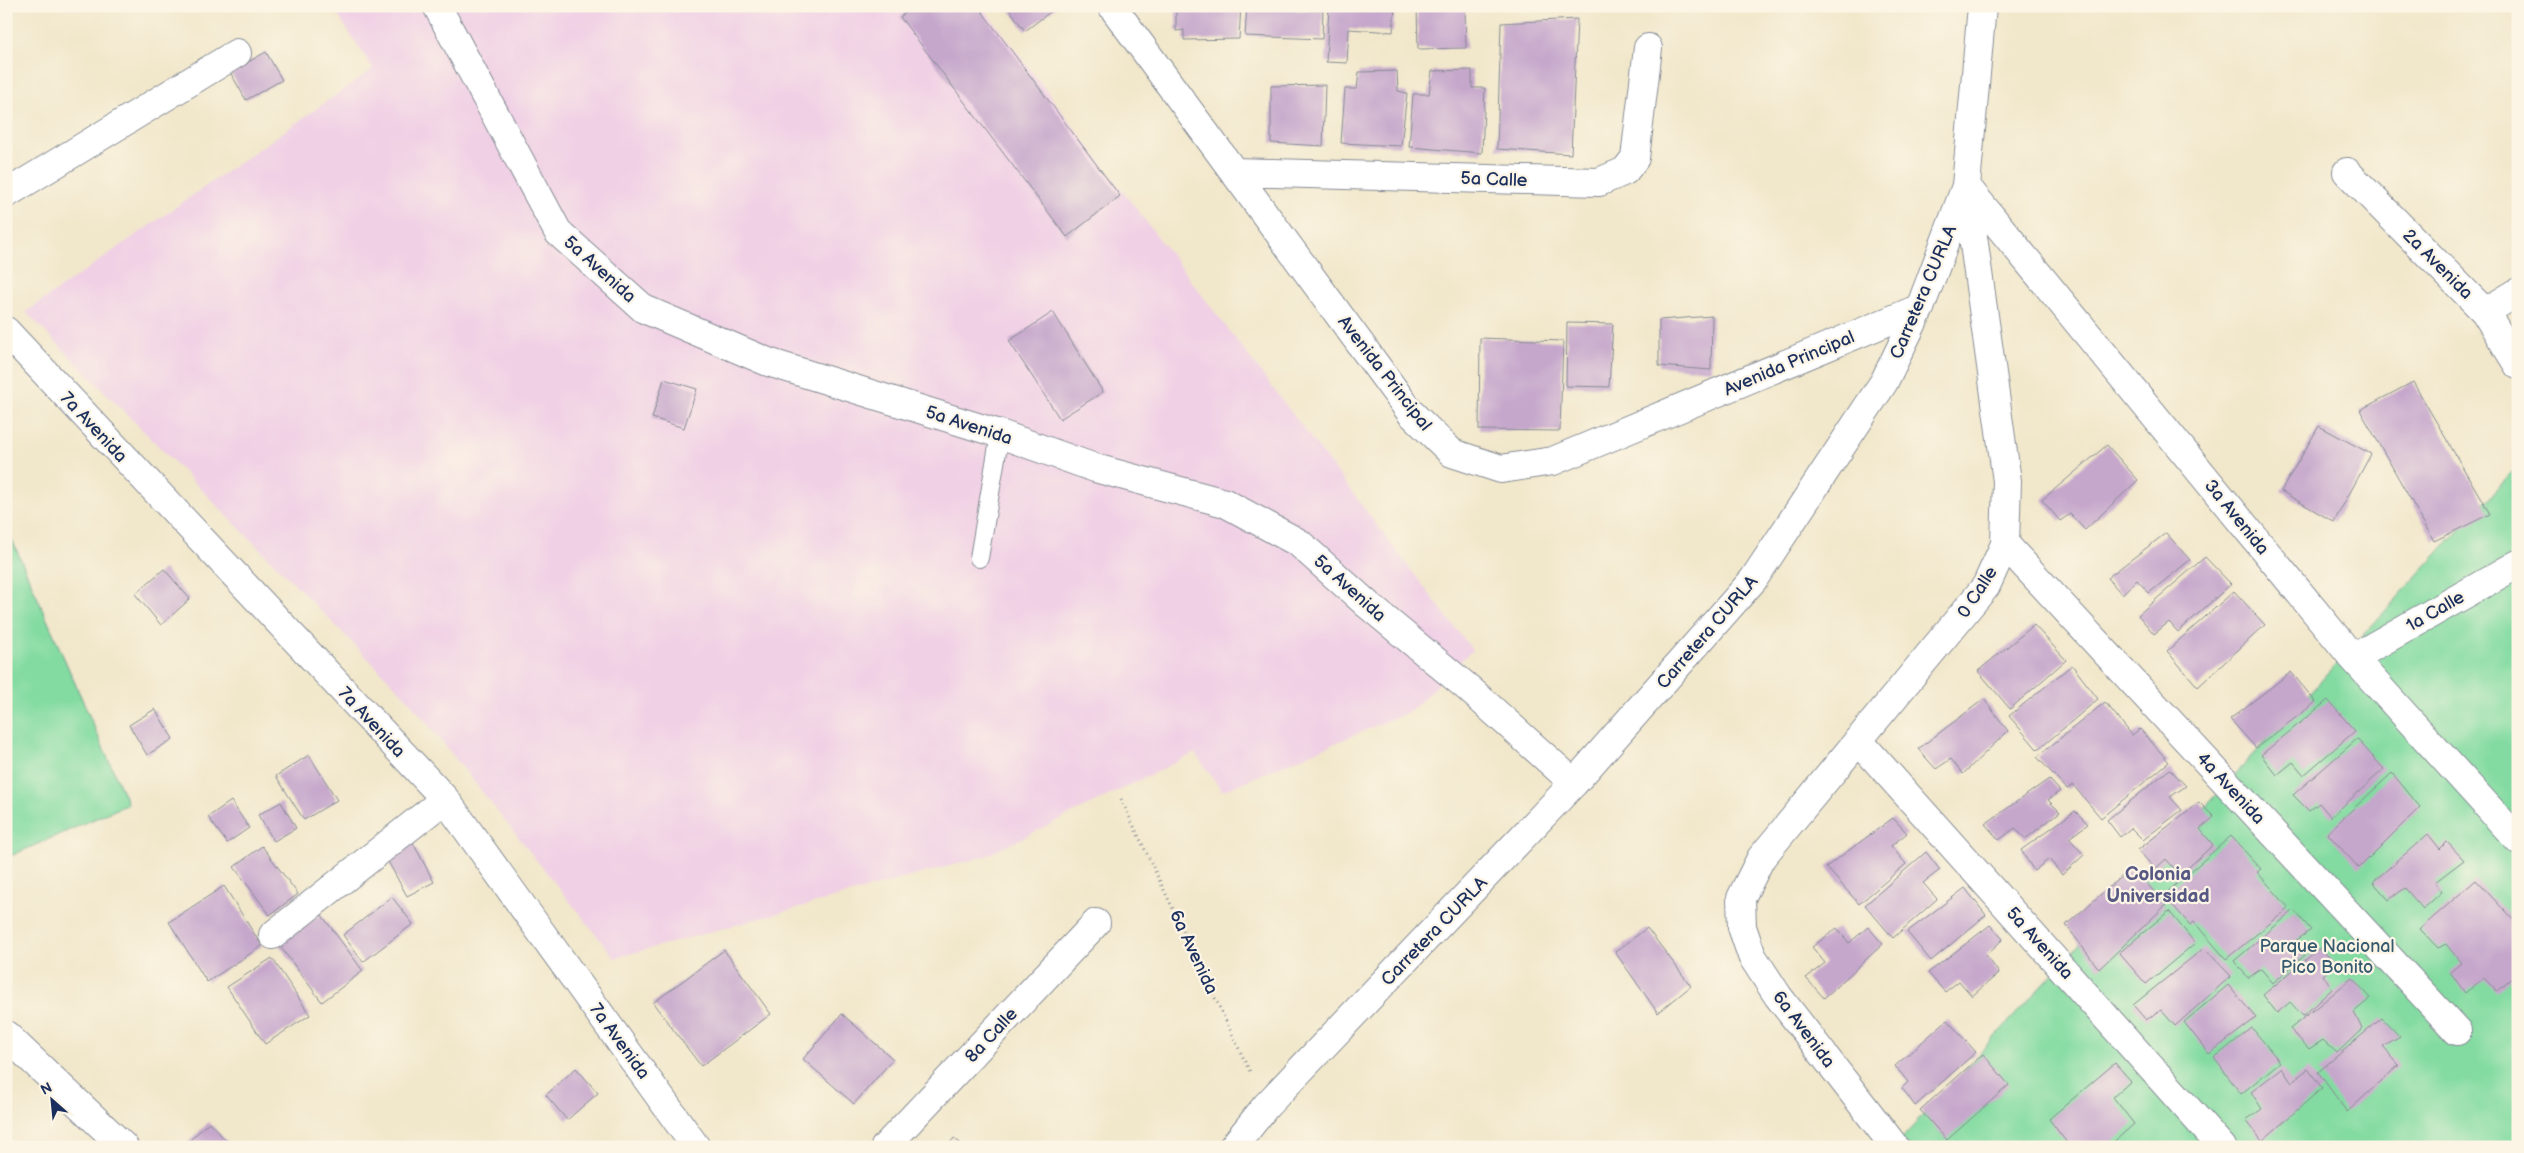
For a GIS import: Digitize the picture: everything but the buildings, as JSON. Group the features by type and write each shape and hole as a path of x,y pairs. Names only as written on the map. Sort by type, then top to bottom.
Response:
{"street":[{"name":"5a Avenida","path":"437,6 558,232 644,309 768,362 1000,434 1094,468 1226,503 1299,543 1368,605 1468,688 1574,783"},
{"name":"Avenida Principal","path":"1112,6 1411,413 1452,453 1501,469 1553,461 1920,308"},
{"name":"Carretera CURLA","path":"1233,1147 1266,1106 1574,783 1753,580 1884,382 1920,308 1966,186 1982,6"},
{"name":"5a Calle","path":"1234,172 1599,182 1626,171 1635,158 1648,48"},
{"path":"6,194 237,53"},
{"name":"2a Avenida","path":"2347,172 2485,312 2518,365"},
{"name":"0 Calle","path":"1741,898 1761,858 1986,586 2005,544 2006,481 1966,186"},
{"name":"3a Avenida","path":"1966,186 2353,658 2518,840"},
{"path":"2485,312 2518,292"},
{"name":"7a Avenida","path":"6,331 445,799 696,1147"},
{"name":"4a Avenida","path":"2005,544 2457,1031"},
{"name":"1a Calle","path":"2353,658 2518,564"},
{"name":"5a Avenida","path":"1858,740 2222,1147"},
{"path":"273,935 445,799"},
{"name":"6a Avenida","path":"1741,898 1742,927 1752,956 1778,996 1895,1147"},
{"name":"8a Calle","path":"885,1147 1096,923"},
{"path":"6,1035 124,1147"}],"lane":[{"path":"979,558 1000,434"}],"path":[{"name":"6a Avenida","path":"1121,799 1266,1106"}],"shaded area":[{"path":"332,6 982,6 1472,650 1411,711 1222,791 1195,753 986,856 615,958 406,697 26,312 373,69"}],"green space":[{"name":"Parque Nacional Pico Bonito","path":"2518,466 2518,1147 1894,1147"},
{"path":"6,526 128,804 6,858"}],"district":[{"name":"Colonia Universidad","path":"2158,884"}]}
